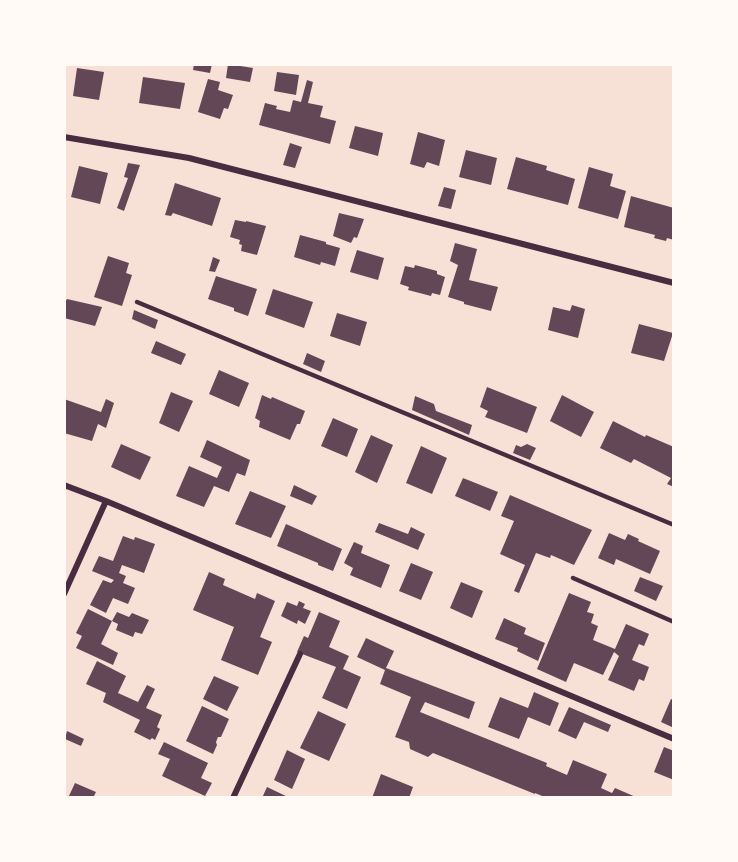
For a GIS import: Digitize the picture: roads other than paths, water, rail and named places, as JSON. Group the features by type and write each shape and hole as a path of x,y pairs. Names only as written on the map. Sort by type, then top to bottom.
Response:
{"street":[{"path":"64,137 198,160 674,283"},
{"path":"64,485 674,739"},
{"path":"64,594 106,501"},
{"path":"233,798 300,654"}],"lane":[{"path":"137,302 674,525"},
{"path":"573,578 674,622"}]}
